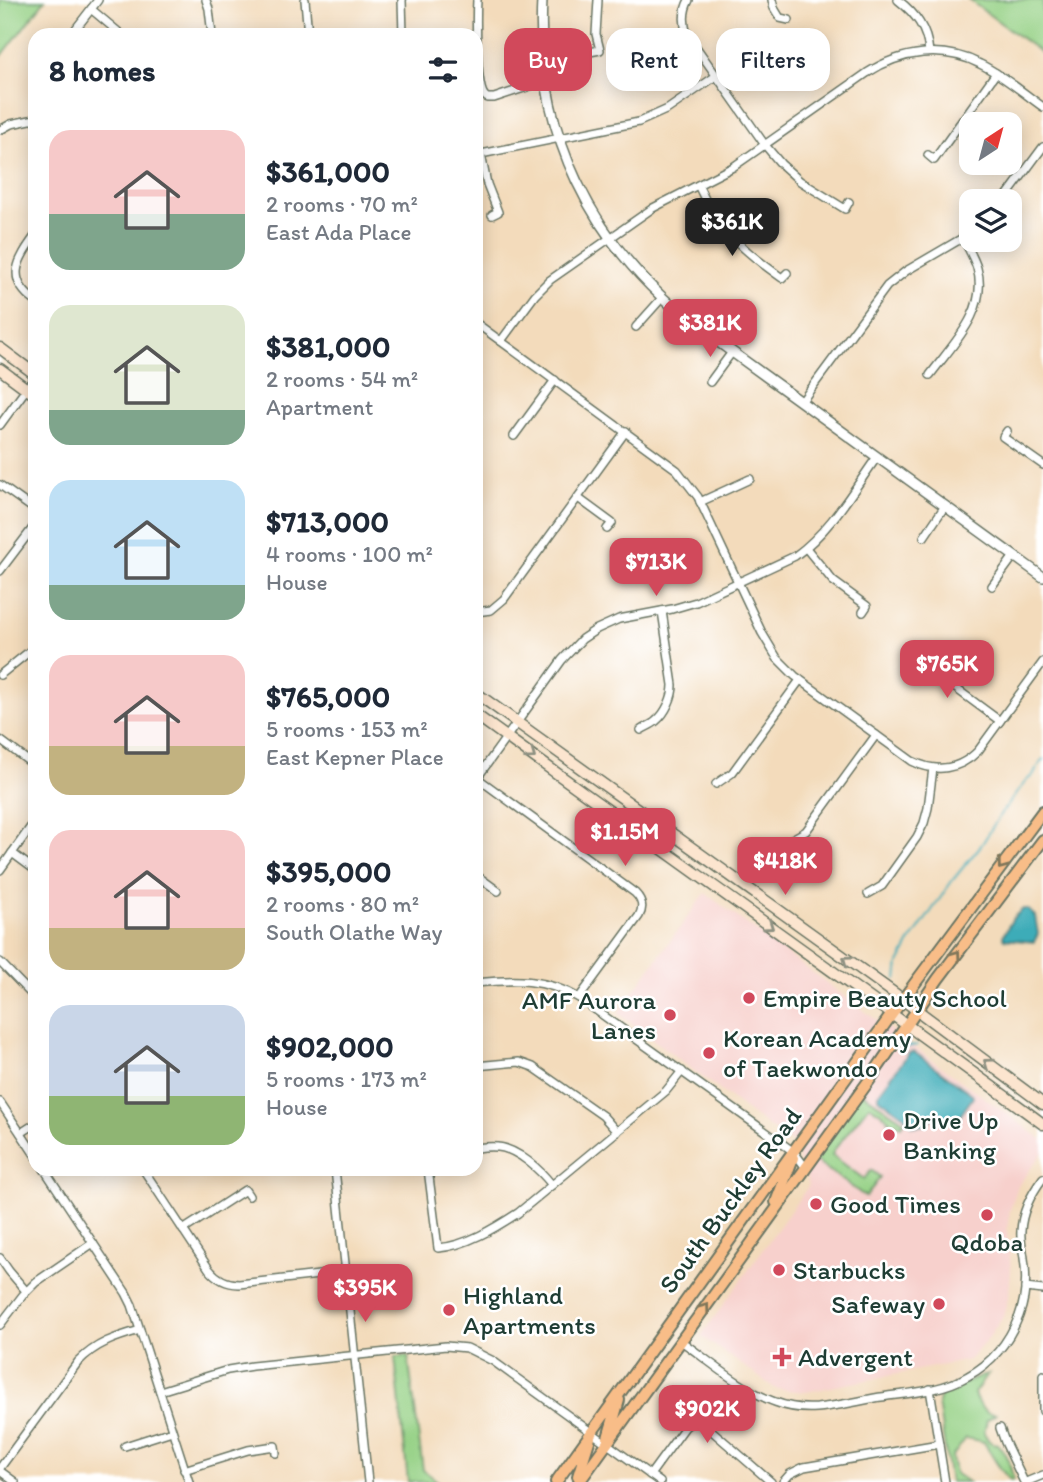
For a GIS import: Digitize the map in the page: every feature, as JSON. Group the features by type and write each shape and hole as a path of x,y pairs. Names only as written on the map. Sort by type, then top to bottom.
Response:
{"main road":[{"path":"0,348 28,370"},
{"path":"0,369 28,390"},
{"path":"483,698 917,1010 1043,1104"},
{"path":"483,720 1043,1124"},
{"name":"South Buckley Road","path":"556,1482 902,1000 1043,811"},
{"name":"South Buckley Road","path":"577,1482 771,1217 982,919 1043,840"},
{"path":"771,1217 792,1163 793,1152"},
{"path":"607,1443 623,1387"},
{"path":"577,1482 591,1432"}],"street":[{"path":"76,28 98,0"},
{"path":"206,0 211,28"},
{"path":"304,0 307,28"},
{"path":"402,0 403,28"},
{"path":"477,0 477,28"},
{"path":"541,28 542,0"},
{"path":"592,52 600,50 596,34 598,0"},
{"path":"483,153 623,126 654,116 675,105 716,76 685,28 685,11 689,0"},
{"path":"772,0 780,18 789,20"},
{"path":"898,0 920,21 929,52"},
{"path":"91,9 115,28"},
{"path":"501,341 542,287 609,238 653,208 733,167 884,62 929,52 960,56 981,64 1043,107"},
{"path":"928,155 934,160 996,74"},
{"path":"483,92 490,99 515,91"},
{"path":"547,91 559,138 581,192 609,238 635,271 662,298 732,352 1043,577"},
{"path":"727,91 781,164 800,181 845,209 849,202"},
{"path":"0,130 11,124 28,120"},
{"path":"1012,189 1043,147"},
{"path":"483,169 498,212 492,215"},
{"path":"698,185 710,209 732,239 782,278 787,273"},
{"path":"802,401 887,286 906,271 959,241"},
{"path":"28,246 18,261 17,276 28,295"},
{"path":"930,375 971,318 978,299 978,269 970,252"},
{"path":"7,277 17,276"},
{"path":"636,327 662,298"},
{"path":"483,328 677,470 692,487 700,502 770,648 800,680 912,761 933,768 947,768 972,757 1043,662"},
{"path":"710,382 732,352"},
{"path":"514,436 555,380"},
{"path":"0,425 28,395"},
{"path":"483,611 498,606 504,599 626,431"},
{"path":"1007,431 1003,437 1043,465"},
{"path":"483,768 562,660 582,639 619,619 696,603 781,563 806,548 827,527 877,457"},
{"path":"700,502 750,479"},
{"path":"0,485 28,505"},
{"path":"578,498 612,523 607,529"},
{"path":"924,537 945,506"},
{"path":"0,571 28,535"},
{"path":"806,548 833,581 867,606 863,612"},
{"path":"992,586 1014,556"},
{"path":"641,730 656,721 671,700 673,692 662,611"},
{"path":"0,675 28,655"},
{"path":"939,668 935,673 1000,721"},
{"path":"716,784 732,773 800,680"},
{"path":"792,839 806,831 876,735"},
{"path":"0,740 28,760"},
{"path":"868,894 882,886 918,837 928,808 933,768"},
{"path":"483,782 640,898 642,909 639,916 579,998"},
{"path":"0,870 28,831"},
{"path":"12,853 28,865"},
{"path":"483,880 498,891"},
{"path":"0,962 28,991"},
{"path":"483,982 507,980 534,982 561,989 579,998 809,1163"},
{"path":"483,1065 519,1062 533,1067 603,1116 617,1132"},
{"path":"429,1176 438,1248 457,1245 518,1213 666,1091 682,1072"},
{"path":"0,1102 28,1144"},
{"path":"21,1133 28,1128"},
{"path":"483,1147 497,1146 511,1150 538,1169 552,1185"},
{"path":"49,1176 125,1293 140,1330 189,1482"},
{"path":"148,1176 214,1276 230,1283 346,1272"},
{"path":"336,1176 368,1482"},
{"path":"681,1341 752,1391 789,1406 817,1408 930,1390 955,1382 990,1360 1000,1350 1014,1326 1025,1288 1021,1231 1023,1217 1031,1195 1043,1178"},
{"path":"183,1230 245,1189 249,1196"},
{"path":"0,1325 26,1291 44,1275 93,1243"},
{"path":"0,1258 26,1291"},
{"path":"1025,1288 1043,1290"},
{"path":"15,1482 0,1470 78,1362 101,1343 140,1330"},
{"path":"160,1391 236,1368 446,1346 467,1348 493,1361 660,1482"},
{"path":"1043,1376 1043,1411"},
{"path":"930,1390 945,1482"},
{"path":"650,1475 685,1427 695,1421 704,1424 771,1482"},
{"path":"1000,1428 1025,1482 1043,1475"},
{"path":"125,1446 172,1431"},
{"path":"783,1482 790,1474 804,1466 939,1444"},
{"path":"184,1470 264,1447 275,1446 276,1453"}],"shaded area":[{"path":"705,893 1043,1140 1043,1152 1018,1186 1010,1210 1007,1229 1011,1269 1009,1295 1003,1317 969,1360 806,1392 776,1389 701,1336 809,1185 792,1142 618,1013"}],"green space":[{"path":"0,0 45,0 0,58"},
{"path":"969,0 1043,0 1043,54"},
{"path":"861,1092 905,1122 901,1126 888,1121 889,1119 869,1105 835,1149 832,1155 864,1179 871,1170 880,1177 866,1197 813,1159"},
{"path":"408,1356 423,1470 439,1482 408,1482 395,1357"},
{"path":"988,1374 974,1393 983,1409 996,1414 987,1420 984,1433 989,1441 996,1443 1003,1450 1013,1479 1011,1481 1003,1472 984,1442 966,1438 952,1457 955,1473 968,1482 950,1482 938,1403 940,1395"}],"water":[{"path":"1023,909 1035,916 1038,934 1034,942 1004,939 1003,936 1013,918"},
{"path":"914,1052 972,1094 973,1097 957,1120 935,1116 924,1125 913,1126 879,1098 879,1093 909,1053"}],"waterway":[{"path":"897,979 899,963 910,942 1043,759"},
{"path":"902,1048 917,1045"}],"place":[{"name":"Empire Beauty School","path":"749,998"},
{"name":"AMF Aurora Lanes","path":"670,1015"},
{"name":"Korean Academy of Taekwondo","path":"709,1053"},
{"name":"Drive Up Banking","path":"889,1135"},
{"name":"Good Times","path":"816,1204"},
{"name":"Qdoba","path":"987,1215"},
{"name":"Starbucks","path":"779,1270"},
{"name":"Safeway","path":"939,1304"},
{"name":"Highland Apartments","path":"449,1310"},
{"name":"Advergent","path":"782,1357"}]}
